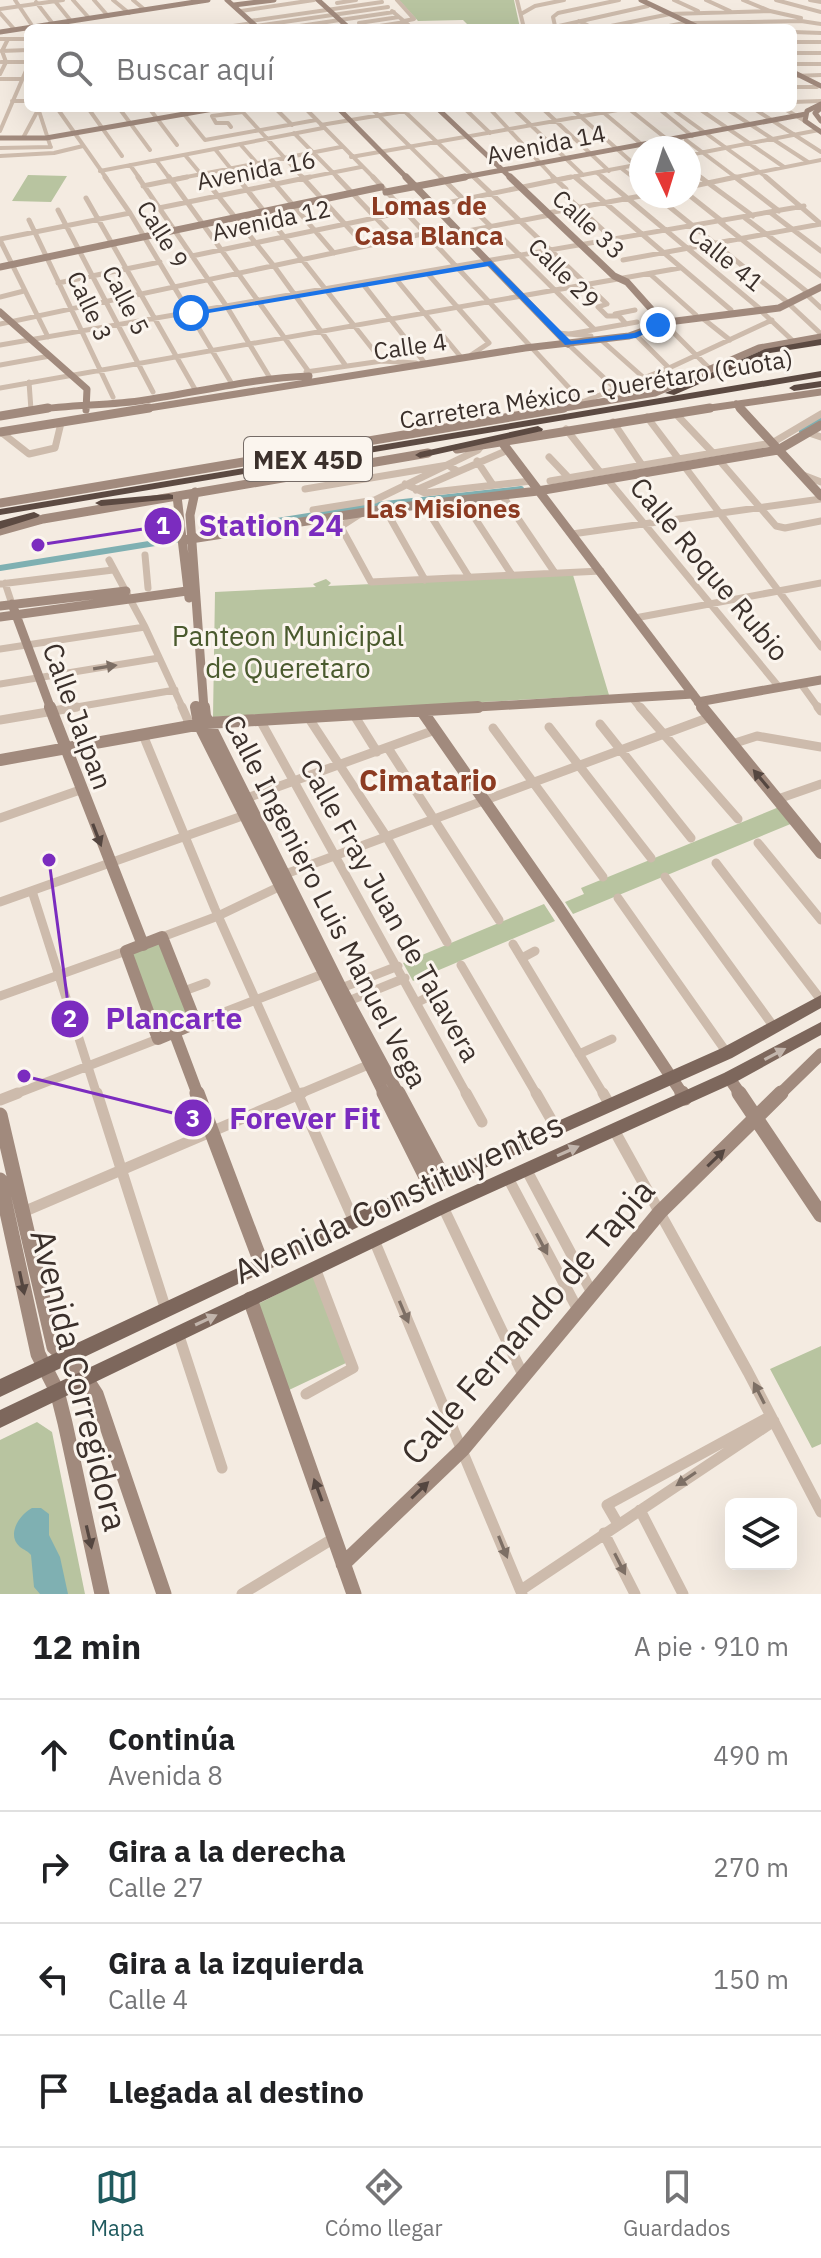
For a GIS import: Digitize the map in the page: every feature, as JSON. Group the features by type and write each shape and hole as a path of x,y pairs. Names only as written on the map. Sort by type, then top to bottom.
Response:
{"highway":[{"path":"743,354 821,338"},
{"path":"616,409 691,386 768,351 821,338"},
{"name":"Carretera México - Querétaro (Cuota)","path":"0,518 821,374"},
{"name":"Carretera México - Querétaro (Cuota)","path":"2,505 821,382"},
{"path":"474,424 551,422"},
{"path":"420,455 551,422"},
{"path":"209,468 321,456"},
{"path":"77,506 173,496"},
{"path":"2,505 33,499"},
{"path":"0,528 57,509"}],"main road":[{"path":"57,24 208,0"},
{"path":"53,24 157,8 171,3 216,0"},
{"path":"243,13 274,0"},
{"path":"638,0 668,14"},
{"path":"638,0 687,24"},
{"path":"321,4 345,24"},
{"path":"0,32 24,29"},
{"path":"0,32 24,29"},
{"path":"797,75 820,87"},
{"path":"0,138 46,138 157,119 179,112"},
{"path":"342,112 568,340"},
{"name":"Calle 33","path":"441,112 585,247 627,282 662,321"},
{"path":"805,117 820,115"},
{"path":"805,117 820,115"},
{"name":"Avenida 14","path":"697,136 773,120 805,117"},
{"name":"Avenida 14","path":"0,267 352,194 416,187 629,148"},
{"name":"Calle 4","path":"0,431 568,340 628,334 662,321 787,303 821,285"},
{"name":"Calle 4","path":"568,340 636,335 662,321 731,310 759,309"},
{"path":"0,312 89,393 85,419"},
{"path":"671,331 671,325 678,320"},
{"path":"33,499 655,393 743,354 792,340 821,338"},
{"name":"Calle 4","path":"0,416 88,403 128,403 273,378 339,374 531,346"},
{"path":"0,528 354,464 821,392"},
{"path":"736,404 821,498"},
{"path":"187,540 385,509 608,480 682,462 775,446 821,425"},
{"path":"506,448 513,440"},
{"path":"484,445 506,448 710,717 821,853"},
{"name":"Calle Ingeniero Luis Manuel Vega","path":"187,540 190,505 195,492"},
{"name":"Calle Ingeniero Luis Manuel Vega","path":"173,496 181,510 187,540 203,708 199,724"},
{"path":"128,594 148,588 192,587"},
{"path":"0,617 9,609 192,587"},
{"name":"Calle Ingeniero Luis Manuel Vega","path":"192,587 199,724 245,806 437,1182"},
{"name":"Calle Jalpan","path":"9,609 39,677 80,790 143,945"},
{"path":"0,760 199,724 632,698 696,698 821,680"},
{"path":"183,709 196,703"},
{"path":"422,711 685,1098"},
{"name":"Calle Ingeniero Luis Manuel Vega","path":"282,880 323,974 340,996 368,1065 395,1102"},
{"path":"162,937 196,1023 158,1039 126,951 162,937"},
{"name":"Avenida Constituyentes","path":"0,1388 437,1182 727,1053 821,1000"},
{"name":"Avenida Constituyentes","path":"0,1419 443,1207 729,1078 821,1028"},
{"path":"175,1034 262,1265"},
{"name":"Calle Fernando de Tapia","path":"343,1564 463,1449 591,1291 660,1212 820,1057"},
{"path":"729,1078 821,1215"},
{"name":"Avenida Corregidora","path":"0,1115 54,1347 96,1394 121,1460 164,1594"},
{"name":"Avenida Corregidora","path":"0,1180 27,1309 44,1367 57,1391 102,1594"},
{"path":"250,1299 354,1594"}],"street":[{"path":"15,0 29,24"},
{"path":"15,30 0,12 36,2 63,0"},
{"path":"73,0 89,18"},
{"path":"94,0 108,16"},
{"path":"113,0 128,13"},
{"path":"133,0 145,10"},
{"path":"243,13 356,0"},
{"path":"397,0 414,19 409,24"},
{"path":"517,0 523,24"},
{"path":"520,12 554,0"},
{"path":"520,12 564,0"},
{"path":"552,24 553,17 558,13 619,0"},
{"path":"674,0 702,13"},
{"path":"706,0 733,13"},
{"path":"740,0 801,21"},
{"path":"751,5 761,0"},
{"path":"776,0 821,12"},
{"path":"810,0 821,2"},
{"path":"55,1 71,21"},
{"path":"152,1 157,8"},
{"path":"243,13 381,1 407,24"},
{"path":"36,2 53,24"},
{"path":"565,24 648,6"},
{"path":"243,13 334,15 388,7"},
{"path":"313,24 394,12"},
{"path":"620,24 668,14 768,12 821,23"},
{"path":"359,23 399,17"},
{"path":"578,21 584,24"},
{"path":"717,24 821,23"},
{"path":"797,32 821,33"},
{"path":"0,39 24,45"},
{"path":"8,39 1,51 3,62 0,76 23,79"},
{"path":"797,42 821,42"},
{"path":"1,51 24,47"},
{"path":"797,53 821,53"},
{"path":"3,62 24,62"},
{"path":"797,64 821,64"},
{"path":"797,74 821,75"},
{"path":"0,131 3,115 24,76"},
{"path":"19,86 24,85"},
{"path":"797,87 820,87"},
{"path":"12,101 24,101"},
{"path":"701,153 794,134 820,115 797,104"},
{"path":"23,138 36,112"},
{"path":"39,112 52,150"},
{"name":"Calle 9","path":"60,112 130,213 232,384"},
{"path":"91,112 122,156"},
{"path":"122,112 150,150"},
{"path":"152,112 177,145"},
{"path":"183,112 205,140 316,120"},
{"path":"231,112 212,116 216,123 227,123 231,127"},
{"path":"243,112 365,246"},
{"path":"279,112 292,125"},
{"path":"309,112 429,235 583,404 772,320"},
{"name":"Calle 29","path":"375,112 594,329"},
{"path":"100,171 392,112"},
{"path":"404,112 607,304 598,307 606,316 619,316 626,324"},
{"path":"468,112 490,133"},
{"path":"493,112 538,164 557,180 578,208 615,241"},
{"path":"514,112 583,175"},
{"path":"547,112 609,171"},
{"path":"575,112 629,159"},
{"path":"351,157 612,112"},
{"path":"633,112 663,136"},
{"path":"662,112 687,136"},
{"path":"676,112 804,206 821,224"},
{"path":"704,112 784,167"},
{"path":"732,112 808,162"},
{"path":"760,112 821,152"},
{"path":"790,112 797,116"},
{"path":"606,113 632,136"},
{"path":"294,133 396,239"},
{"path":"240,144 334,253"},
{"path":"0,156 83,146"},
{"path":"143,186 341,147"},
{"path":"0,148 52,150"},
{"path":"215,149 356,324 382,361"},
{"path":"701,153 779,211"},
{"path":"185,155 274,266 346,366"},
{"path":"156,160 261,301 309,372"},
{"path":"701,184 821,160"},
{"path":"130,165 273,378 382,361 420,362"},
{"name":"Avenida 16","path":"159,208 361,167"},
{"name":"Avenida 12","path":"192,256 315,228 629,167"},
{"path":"621,168 629,174"},
{"name":"Calle 41","path":"597,173 792,340"},
{"path":"575,177 731,310"},
{"path":"701,178 753,216"},
{"path":"86,198 115,243 126,269 196,391"},
{"path":"0,324 142,296 396,239 461,232 627,198"},
{"path":"701,205 821,308"},
{"path":"0,345 643,237 804,206"},
{"path":"670,208 787,303 821,338"},
{"name":"Calle 5","path":"58,210 153,392"},
{"path":"48,337 0,239 130,213"},
{"path":"771,213 821,251"},
{"path":"745,218 821,276"},
{"name":"Calle 3","path":"29,220 113,397"},
{"path":"623,260 821,224"},
{"path":"58,283 160,262"},
{"path":"0,388 680,268"},
{"path":"428,274 489,343 471,355"},
{"path":"650,274 730,340"},
{"path":"396,279 460,356"},
{"path":"363,284 420,362"},
{"path":"0,297 24,291"},
{"path":"606,316 635,310"},
{"name":"Calle 33","path":"662,321 711,370"},
{"path":"568,340 594,329 637,322"},
{"path":"636,335 669,368"},
{"path":"568,340 591,336"},
{"name":"Calle 29","path":"600,339 644,378"},
{"path":"568,340 625,398"},
{"path":"0,365 50,356"},
{"path":"29,382 31,411"},
{"path":"676,414 780,528 821,521"},
{"path":"775,446 821,414"},
{"path":"647,417 821,647"},
{"path":"613,422 642,465"},
{"path":"0,431 29,454 55,448 61,423"},
{"name":"Calle Roque Rubio","path":"566,429 600,472"},
{"path":"809,433 821,437"},
{"path":"313,510 372,501 484,445"},
{"path":"416,490 506,448"},
{"path":"549,457 568,477"},
{"path":"477,461 493,485"},
{"path":"550,481 642,465 682,462"},
{"path":"305,489 448,465 457,471"},
{"path":"802,475 821,482"},
{"name":"Calle Roque Rubio","path":"608,480 779,687"},
{"path":"405,484 425,493 531,481"},
{"path":"502,495 555,573"},
{"path":"572,534 821,498"},
{"path":"463,500 512,575"},
{"path":"424,505 469,577"},
{"path":"385,509 425,580"},
{"path":"365,512 342,528 368,581 601,571"},
{"path":"145,555 148,588"},
{"path":"109,560 145,627 183,709 199,724"},
{"path":"2,583 113,570"},
{"name":"Calle Jalpan","path":"2,583 9,609"},
{"path":"635,618 777,590 820,585"},
{"path":"0,649 145,627"},
{"path":"0,684 159,658"},
{"path":"801,684 821,711"},
{"path":"0,720 175,690"},
{"path":"632,698 738,819"},
{"path":"354,715 377,752"},
{"path":"308,717 386,836 447,942"},
{"path":"162,937 218,916 337,854 710,717"},
{"name":"Calle Fray Juan de Talavera","path":"260,720 337,854 482,1122"},
{"path":"600,724 691,838"},
{"path":"549,727 651,858"},
{"path":"493,728 603,877"},
{"path":"0,902 186,838 296,781 435,730"},
{"path":"143,735 218,916 354,1221"},
{"path":"732,744 757,736 821,747"},
{"path":"388,748 499,920"},
{"path":"778,799 821,784"},
{"path":"0,818 80,790"},
{"path":"758,843 821,920"},
{"path":"716,863 821,1000"},
{"path":"665,877 774,1027"},
{"path":"32,891 166,1310"},
{"path":"618,898 727,1053"},
{"path":"513,944 610,1105"},
{"path":"0,996 126,951"},
{"path":"522,958 535,951"},
{"path":"461,965 473,976 556,1128"},
{"path":"340,996 398,966"},
{"path":"196,1023 323,974"},
{"path":"340,996 405,978"},
{"path":"184,991 206,983"},
{"path":"418,1002 432,995"},
{"path":"0,1100 158,1039"},
{"path":"579,1054 612,1039"},
{"path":"23,1212 368,1065"},
{"path":"614,1130 773,1418 821,1512"},
{"path":"526,1169 591,1291"},
{"path":"508,1178 578,1310"},
{"path":"443,1207 523,1375"},
{"path":"374,1240 522,1592 773,1418"},
{"path":"306,1394 353,1368 315,1268"},
{"path":"178,1333 222,1468"},
{"path":"618,1524 607,1505 773,1418"},
{"path":"640,1510 683,1594"},
{"path":"604,1533 635,1594"},
{"path":"242,1594 334,1538"}],"green space":[{"path":"399,0 514,0 519,24 467,24 463,20 418,21"},
{"path":"28,175 67,176 51,202 12,201"},
{"name":"Panteon Municipal de Queretaro","path":"573,575 609,695 213,717 215,592 316,587 313,584 326,579 331,583 328,586"},
{"path":"779,807 793,823 573,914 565,902 584,894 581,888"},
{"path":"544,904 555,921 413,981 403,963"},
{"path":"160,941 193,1020 162,1033 131,952"},
{"path":"313,1276 346,1363 289,1390 256,1305"},
{"path":"821,1346 821,1444 812,1448 770,1369"},
{"path":"37,1422 52,1432 85,1594 0,1594 0,1440"}],"water":[{"path":"32,1508 41,1508 49,1514 49,1535 60,1557 68,1594 40,1594 34,1587 31,1555 20,1547 14,1537 19,1520"}],"waterway":[{"path":"802,431 821,419"},
{"path":"228,529 376,505 521,489"},
{"path":"0,568 180,539"}],"tunnel":[{"path":"347,450 353,462"}],"place":[{"name":"Station 24","path":"38,545"},
{"name":"Plancarte","path":"49,860"},
{"name":"Forever Fit","path":"24,1076"}],"district":[{"name":"Lomas de Casa Blanca","path":"429,220"},
{"name":"Las Misiones","path":"443,508"},
{"name":"Cimatario","path":"428,779"}],"route":[{"path":"191,313 491,263 568,344 636,335 658,325"}]}
